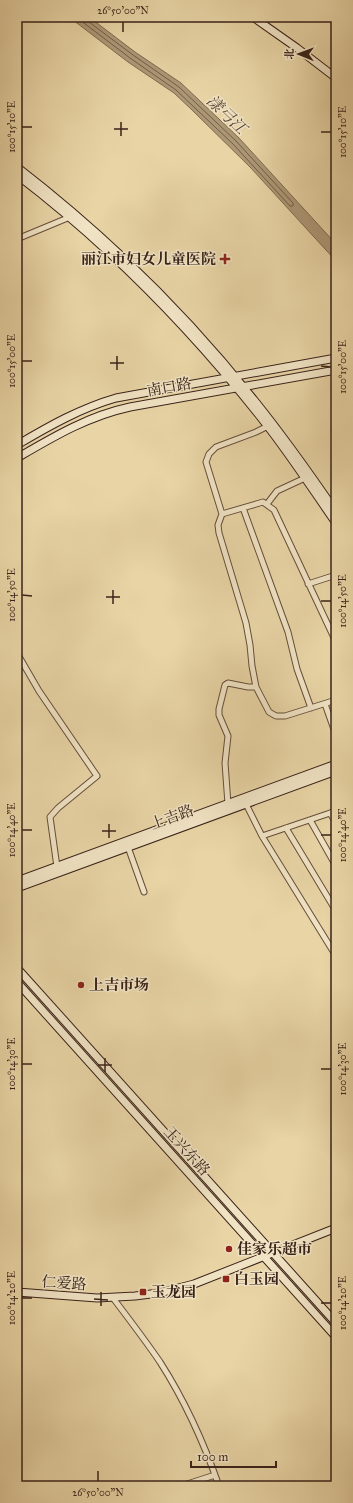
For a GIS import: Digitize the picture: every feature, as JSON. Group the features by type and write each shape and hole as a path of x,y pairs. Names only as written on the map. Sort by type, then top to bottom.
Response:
{"main road":[{"path":"253,17 336,78"},
{"path":"17,168 66,206 111,246 169,304 290,446 336,512"},
{"path":"17,175 70,217 107,250 142,284 231,377"},
{"name":"南口路","path":"17,445 72,414 100,403 128,396 336,358"},
{"name":"南口路","path":"17,458 77,425 109,412 336,370"},
{"path":"240,387 336,523"},
{"name":"上吉路","path":"17,881 336,764"},
{"name":"上吉路","path":"17,888 336,771"},
{"name":"玉兴东路","path":"17,968 336,1324"},
{"name":"玉兴东路","path":"17,982 336,1338"},
{"name":"仁爱路","path":"17,1292 97,1298 114,1298 159,1293 185,1287 336,1228"}],"street":[{"path":"17,239 70,217"},
{"path":"268,426 216,447 209,454 206,462 222,514 218,525 219,533 246,623 256,687 269,712 285,716 336,700"},
{"path":"267,504 277,491 305,478"},
{"path":"222,514 262,502 267,504 277,514 336,642"},
{"path":"243,508 288,632 297,669 312,708"},
{"path":"308,584 336,575"},
{"path":"17,654 39,691 97,776 58,808 50,817 57,867"},
{"path":"228,804 224,763 228,736 227,730 219,715 219,704 225,685 228,683 256,687"},
{"path":"324,704 336,735"},
{"path":"246,804 262,836 336,956"},
{"path":"262,836 336,811"},
{"path":"330,813 336,823"},
{"path":"310,820 336,866"},
{"path":"286,828 336,911"},
{"path":"128,847 144,892"},
{"path":"114,1298 170,1379 196,1428 219,1486"},
{"path":"181,1486 215,1475"}],"water":[{"path":"69,17 89,17 135,52 181,83 239,138 336,244 336,261 250,167 174,93 128,62"}],"place":[{"name":"丽江市妇女儿童医院","path":"225,259"},
{"name":"上吉市场","path":"81,985"},
{"name":"佳家乐超市","path":"229,1249"},
{"name":"白玉园","path":"226,1279"},
{"name":"玉龙园","path":"143,1292"}],"water label":[{"name":"漾弓江","path":"227,114"}]}
